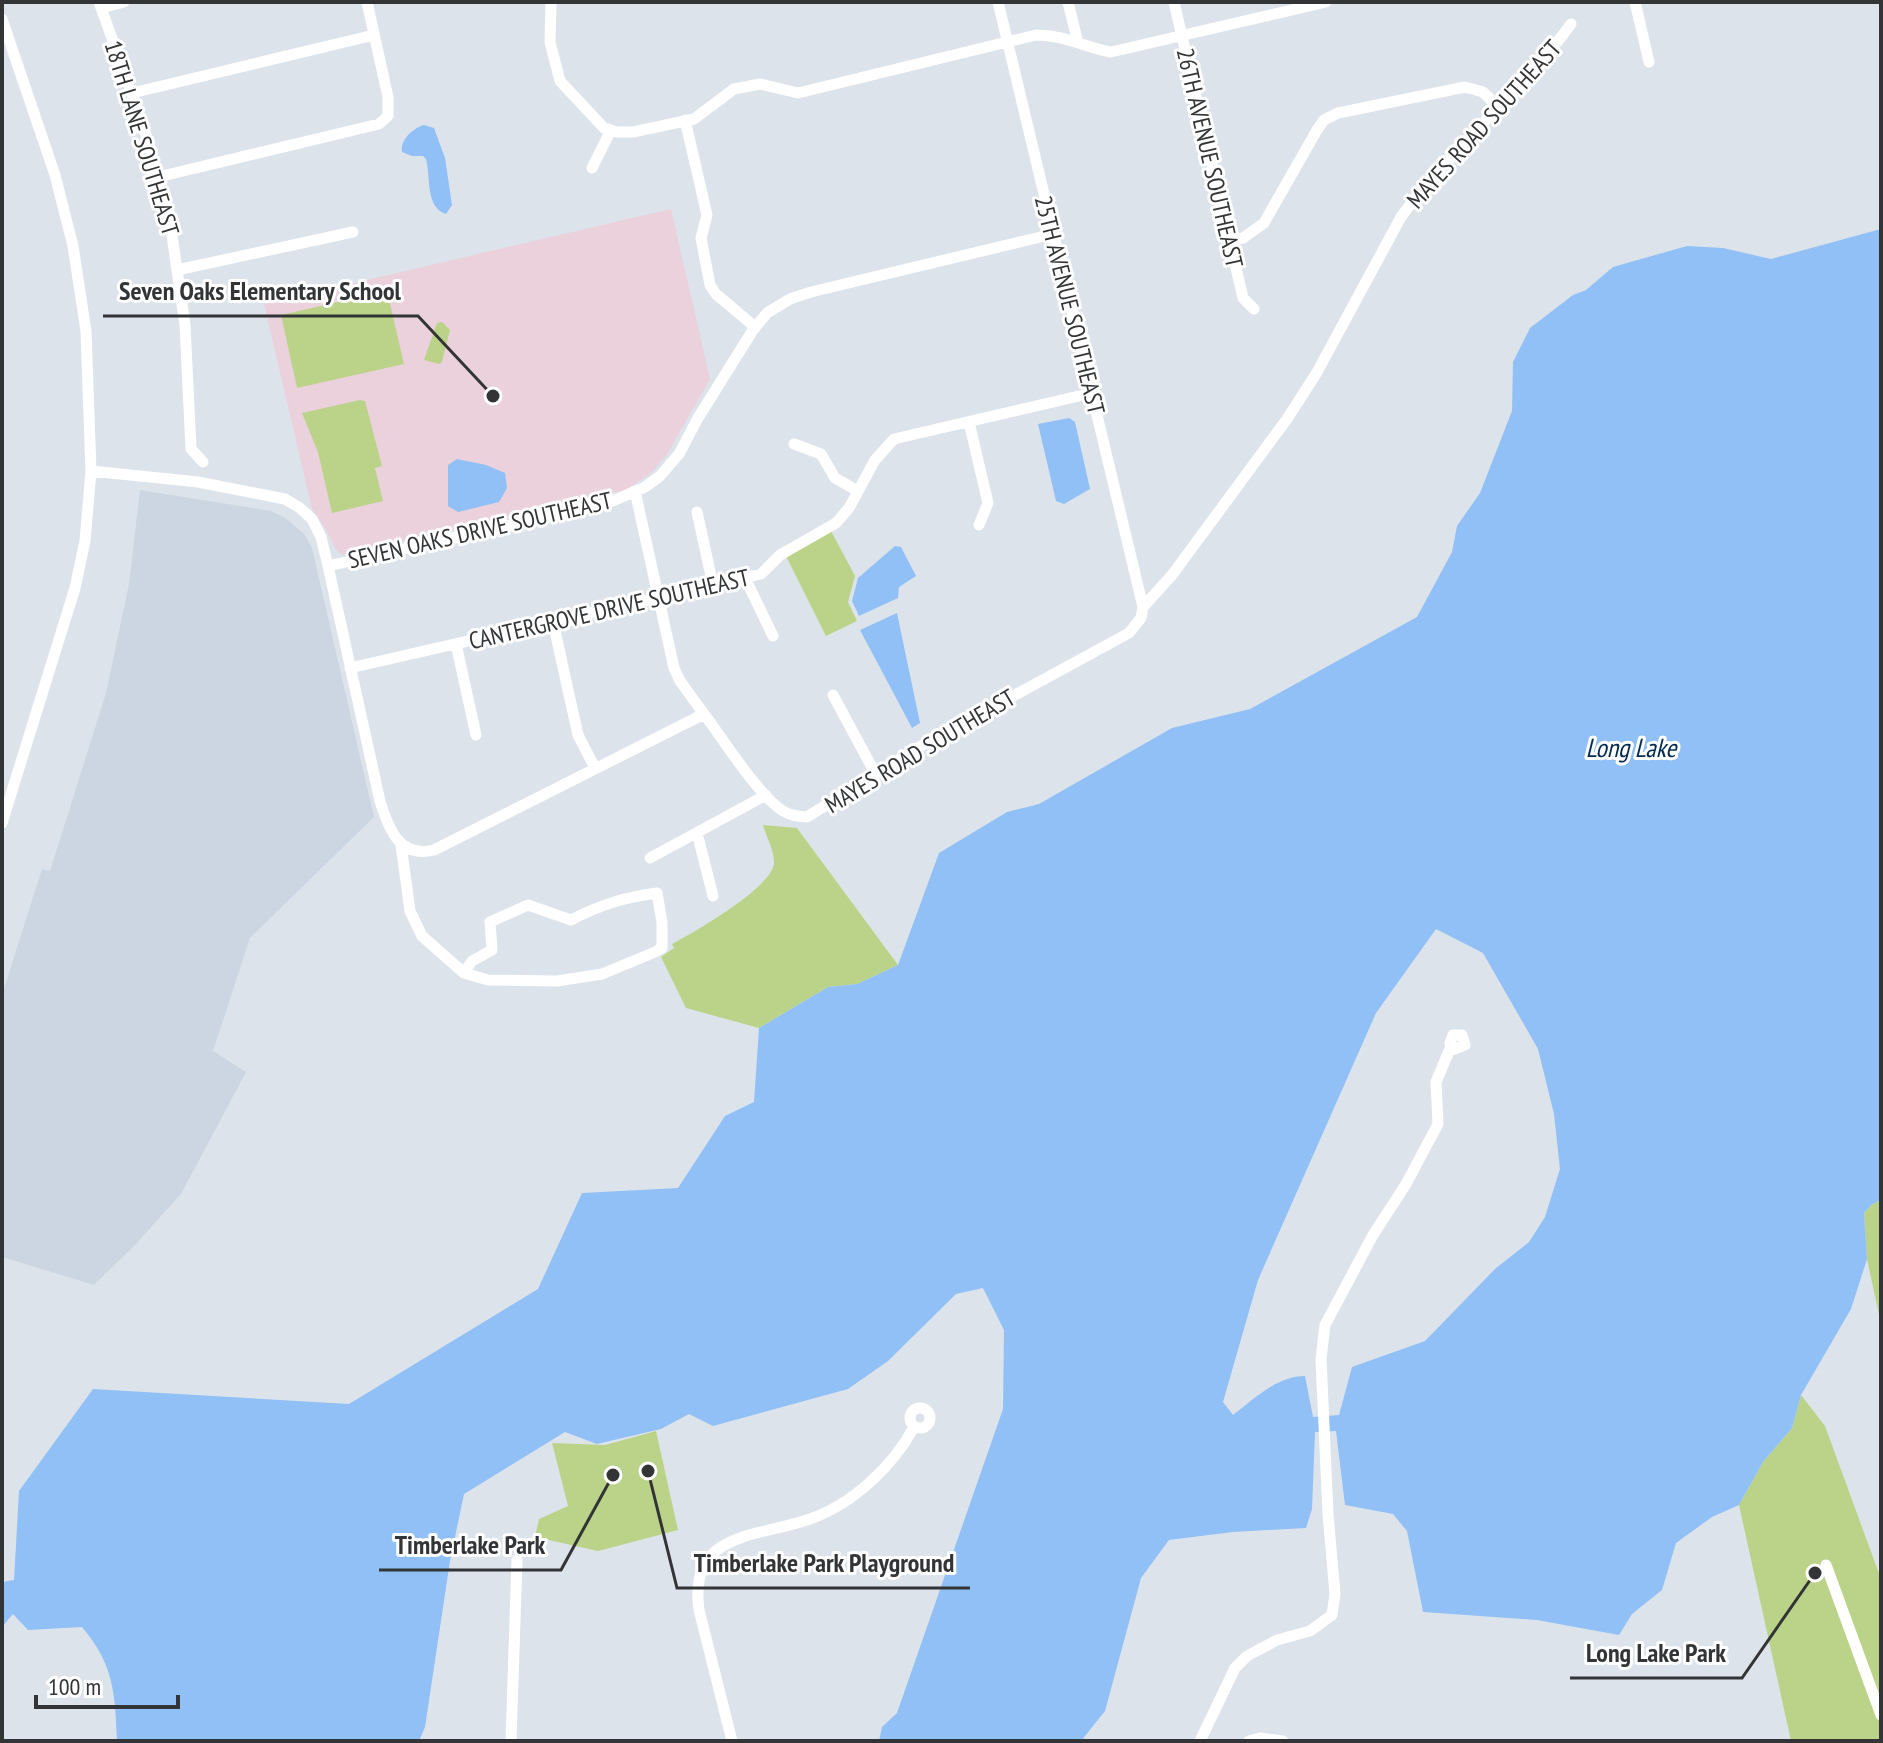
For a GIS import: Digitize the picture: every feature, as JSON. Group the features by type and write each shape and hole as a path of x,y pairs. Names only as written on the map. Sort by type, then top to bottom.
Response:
{"street":[{"path":"100,5 124,2"},
{"path":"158,177 379,124 388,116 388,97 367,2"},
{"path":"551,2 550,42 560,81 604,128 633,132 694,119 734,89 760,84 798,93 929,63 1007,41 1047,35 1058,35 1111,52 1282,7 1326,2"},
{"name":"25TH AVENUE SOUTHEAST","path":"998,2 1143,607"},
{"path":"1068,2 1078,43"},
{"name":"26TH AVENUE SOUTHEAST","path":"1174,2 1243,298 1254,309"},
{"path":"1635,2 1649,62"},
{"name":"18TH LANE SOUTHEAST","path":"100,5 168,208 185,325 191,449 203,462"},
{"path":"2,19 55,175 73,246 86,331 91,471 85,541 75,588 2,823"},
{"name":"MAYES ROAD SOUTHEAST","path":"635,491 674,668 680,681 766,795 782,810 794,816 807,817 875,773 1129,633 1141,618 1143,607 1182,563 1287,419 1316,374 1401,217 1417,195 1554,48 1571,24"},
{"path":"132,93 374,35"},
{"path":"1229,242 1243,238 1264,223 1317,130 1338,113 1465,87 1483,92 1499,108"},
{"path":"685,120 707,215 701,238 710,285 716,294 755,327"},
{"path":"592,168 611,130"},
{"path":"177,270 353,232"},
{"name":"SEVEN OAKS DRIVE SOUTHEAST","path":"328,566 606,504 635,491 660,476 679,454 698,418 767,313 790,299 811,292 1053,234"},
{"name":"CANTERGROVE DRIVE SOUTHEAST","path":"350,668 761,574 780,555 836,523 875,460 894,439 1092,393"},
{"path":"969,422 988,503 979,525"},
{"path":"794,444 821,454 835,478 858,491"},
{"path":"91,471 198,482 285,499 312,519 321,537 383,810 391,834 401,845 425,853 434,850 704,714"},
{"path":"697,512 713,585"},
{"path":"745,578 773,636"},
{"path":"553,622 578,735 595,768"},
{"path":"456,644 476,735"},
{"path":"833,695 875,773"},
{"path":"2,779 15,783"},
{"path":"650,858 766,795"},
{"path":"697,833 713,896"},
{"path":"401,845 410,911 422,936 464,973 488,980 557,981 602,974 662,948 657,893 613,901 571,920 528,905 490,922 492,950 472,961 464,973"},
{"path":"1200,1741 1235,1668 1247,1656 1277,1640 1310,1631 1332,1615 1335,1594 1321,1359 1325,1325 1438,1124 1436,1082 1451,1048"},
{"path":"732,1741 696,1589 707,1559 738,1538 810,1519 831,1510 855,1494 890,1463 914,1427"},
{"path":"511,1741 517,1560"},
{"path":"1826,1565 1881,1715"},
{"path":"1249,1741 1260,1738 1283,1741"}],"shaded area":[{"path":"671,209 710,379 666,456 650,474 625,490 344,555 337,551 312,509 264,304"},
{"path":"140,490 271,511 287,519 305,535 312,548 374,817 250,938 213,1051 246,1072 181,1194 94,1285 2,1257 2,995 42,869 50,871 106,693 129,584"}],"green space":[{"path":"387,291 404,364 297,388 281,315"},
{"path":"442,322 450,330 439,364 424,360 437,323"},
{"path":"365,401 382,466 375,468 383,501 332,513 318,452 302,413"},
{"path":"831,531 855,576 848,602 857,621 826,636 786,556"},
{"path":"763,825 797,828 898,965 857,984 828,987 759,1028 686,1008 661,957 674,948 672,944 748,896 771,872 774,857"},
{"path":"1881,1200 1881,1324 1867,1259 1864,1213"},
{"path":"1801,1395 1825,1426 1881,1579 1881,1741 1791,1741 1739,1505 1763,1462 1792,1428"},
{"path":"656,1431 678,1530 598,1551 535,1537 539,1519 568,1506 552,1443 605,1445"}],"water":[{"path":"424,125 434,128 445,158 452,205 446,214 432,199 426,159 402,152 408,135"},
{"name":"Long Lake","path":"1881,229 1881,1200 1864,1213 1867,1259 1851,1309 1801,1395 1792,1428 1763,1462 1739,1505 1712,1517 1676,1543 1662,1590 1632,1614 1619,1635 1537,1620 1423,1612 1407,1531 1393,1514 1345,1505 1336,1431 1315,1432 1312,1509 1306,1528 1169,1540 1141,1578 1105,1711 1081,1741 879,1741 882,1727 897,1713 1003,1409 1004,1330 983,1288 956,1294 888,1361 848,1389 713,1426 689,1414 661,1429 597,1444 565,1432 464,1494 450,1561 425,1727 419,1741 117,1741 111,1680 101,1654 82,1627 28,1630 13,1614 2,1627 2,1582 14,1580 19,1491 93,1389 349,1404 538,1289 582,1193 678,1188 725,1116 754,1102 759,1028 828,987 857,984 898,965 939,853 1007,812 1039,804 1172,728 1250,709 1417,617 1452,552 1457,526 1480,493 1512,411 1513,362 1530,328 1573,295 1586,290 1613,267 1687,246 1723,248 1771,259","holes":["1436,929 1483,953 1538,1049 1554,1114 1560,1169 1545,1217 1529,1242 1495,1269 1425,1341 1352,1367 1339,1415 1313,1417 1305,1376 1275,1384 1233,1415 1223,1402 1258,1280 1376,1013"]},
{"path":"1069,418 1075,422 1090,489 1064,504 1056,501 1038,424"},
{"path":"457,459 505,473 507,488 499,502 458,512 448,506 448,465"},
{"path":"895,546 901,547 916,576 899,587 898,598 859,616 852,601 858,578"},
{"path":"897,613 920,723 912,728 860,630"}],"place":[{"name":"Seven Oaks Elementary School","path":"493,396"},
{"name":"Timberlake Park Playground","path":"648,1471"},
{"name":"Timberlake Park","path":"613,1475"},
{"name":"Long Lake Park","path":"1815,1573"}]}
